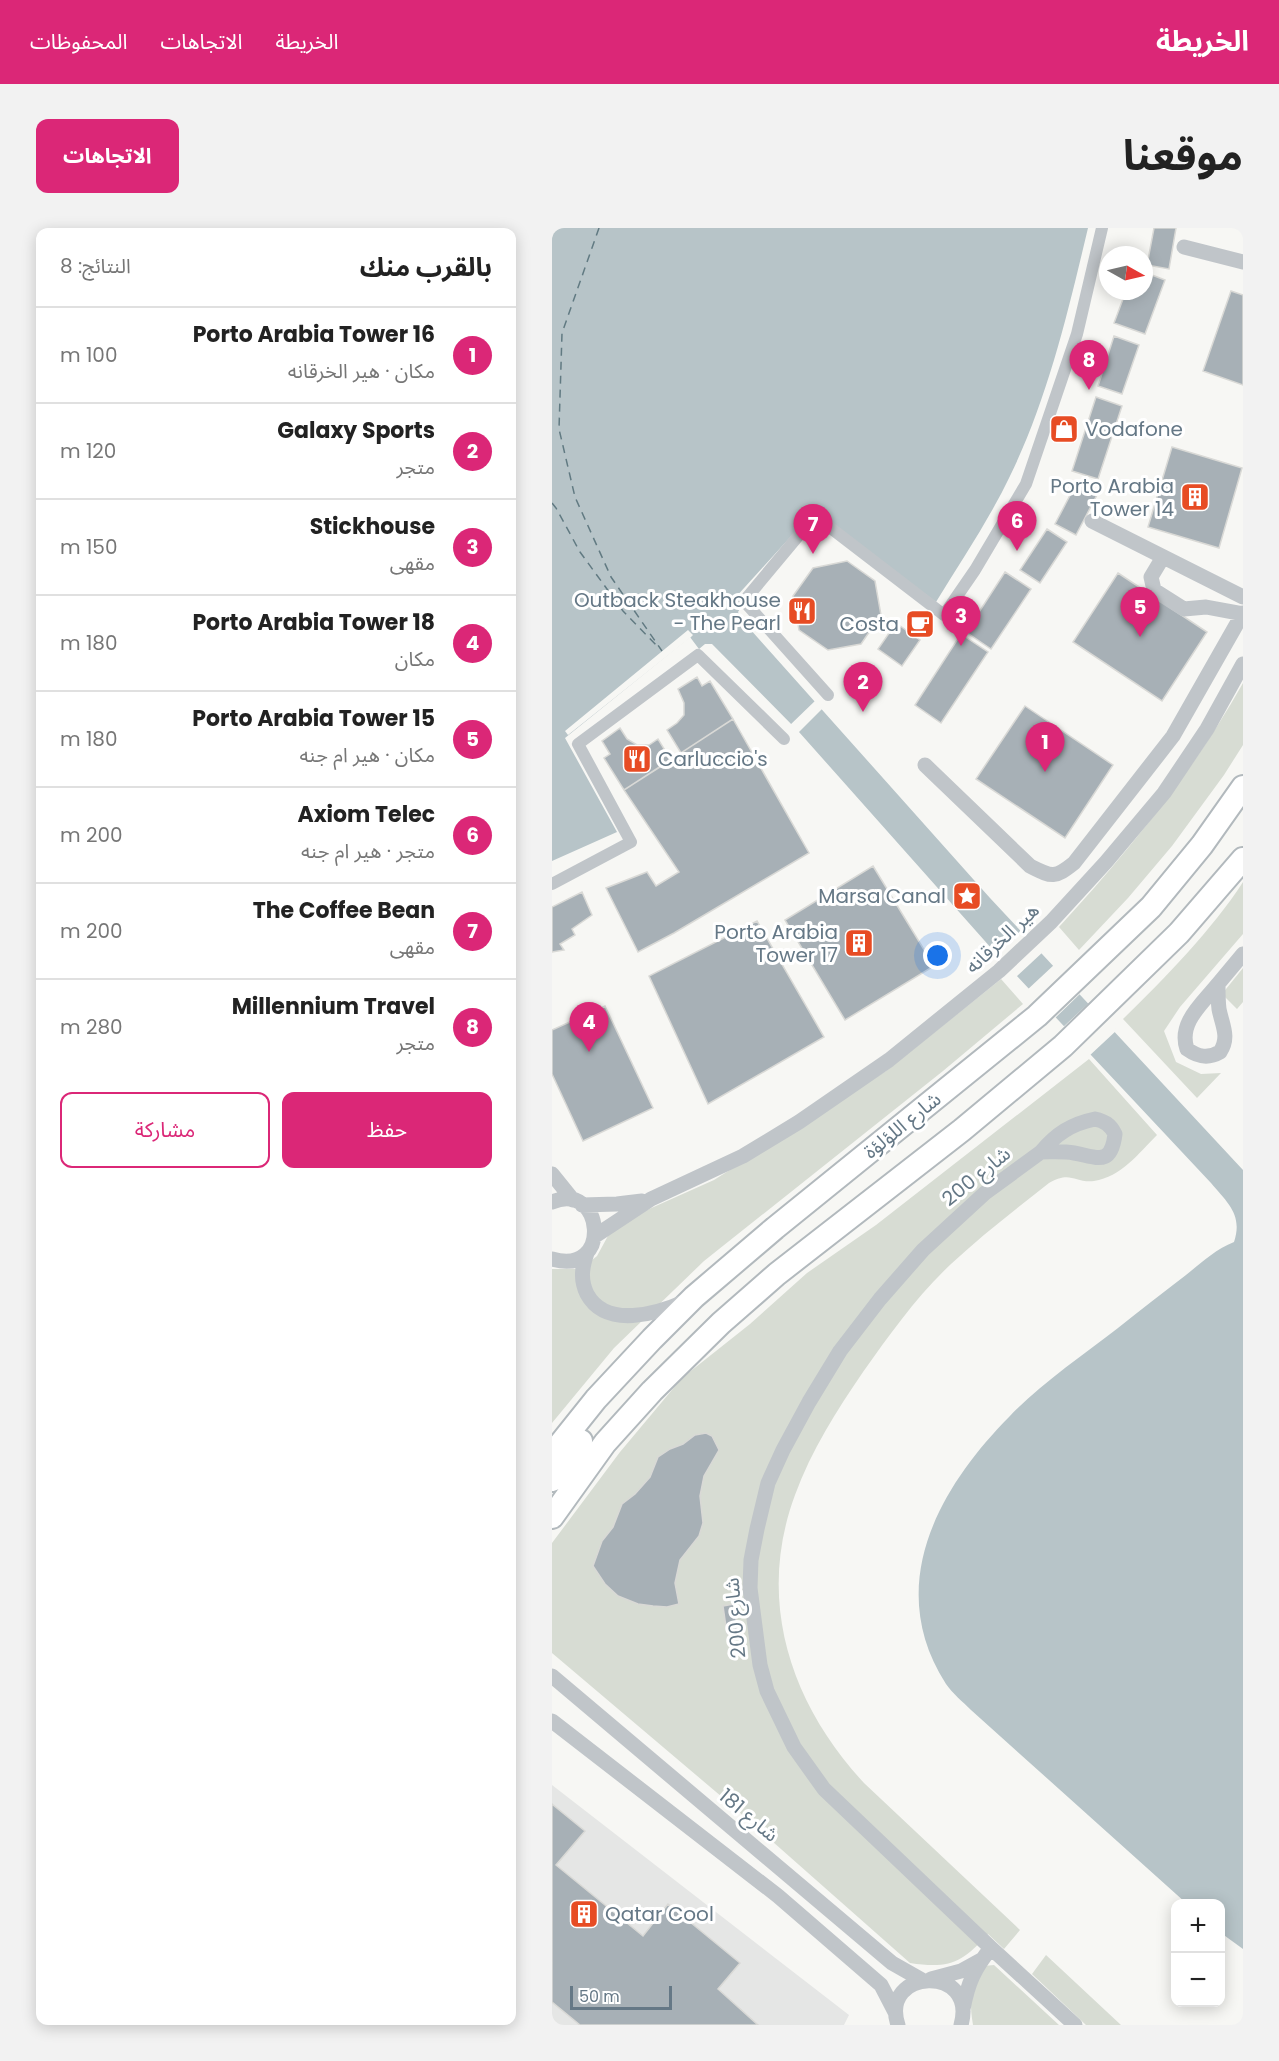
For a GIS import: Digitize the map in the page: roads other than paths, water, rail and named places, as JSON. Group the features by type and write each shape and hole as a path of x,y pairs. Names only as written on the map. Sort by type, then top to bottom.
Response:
{"main road":[{"name":"شارع اللؤلؤة","path":"552,1454 596,1399 652,1338 694,1297 775,1228 1037,1016 1151,907 1202,844 1243,788"},
{"name":"شارع اللؤلؤة","path":"552,1517 605,1443 652,1390 721,1323 777,1274 970,1123 1063,1046 1179,933 1243,859"},
{"path":"552,1480 658,1345 673,1318"}],"street":[{"path":"828,695 744,601 815,516 944,615 975,570 1026,484 1077,334 1102,228"},
{"path":"1184,247 1243,262"},
{"path":"1092,521 1243,597"},
{"path":"925,765 1030,866 1050,876 1059,874 1074,863 1173,736 1243,613 1206,607 1184,609 1166,599 1154,590 1151,577 1163,557"},
{"path":"552,884 631,842 578,744 698,655 784,739"},
{"name":"هير الخرقانه","path":"595,1236 622,1216 651,1199 743,1156 799,1122 889,1060 999,971 1051,922 1106,862 1164,793 1207,729 1243,664"},
{"path":"1218,984 1243,954"},
{"name":"شارع 200","path":"1041,1152 985,1193 922,1250 840,1351 808,1402 768,1483 751,1560 750,1588 760,1665 770,1699 794,1747 824,1789 986,1954 1075,2025"},
{"path":"552,1174 593,1218 595,1236 582,1270 584,1288 593,1303 606,1313 620,1316 650,1312 694,1297"},
{"name":"هير الخرقانه","path":"552,1202 565,1199 617,1204 651,1199"},
{"path":"552,1259 570,1261 587,1252"},
{"name":"شارع 181","path":"552,1676 892,1963 904,1972 927,1980 943,1982 953,1988 960,1998 963,2019"},
{"path":"552,1721 778,1896 881,1985 896,2021"},
{"path":"896,2021 897,2003 907,1988 961,1971 986,1954"},
{"path":"963,2019 969,1982 986,1954"}],"place":[{"name":"Millennium Travel","path":"1089,390"},
{"name":"Vodafone","path":"1064,429"},
{"name":"Porto Arabia Tower 14","path":"1195,497"},
{"name":"Axiom Telec","path":"1017,551"},
{"name":"The Coffee Bean","path":"813,554"},
{"name":"Outback Steakhouse - The Pearl","path":"802,611"},
{"name":"Costa","path":"920,624"},
{"name":"Porto Arabia Tower 15","path":"1140,637"},
{"name":"Stickhouse","path":"961,646"},
{"name":"Galaxy Sports","path":"863,712"},
{"name":"Carluccio's","path":"637,759"},
{"name":"Porto Arabia Tower 16","path":"1045,772"},
{"name":"Marsa Canal","path":"967,896"},
{"name":"Porto Arabia Tower 17","path":"859,943"},
{"name":"Porto Arabia Tower 18","path":"589,1052"},
{"name":"Qatar Cool","path":"584,1914"}]}
